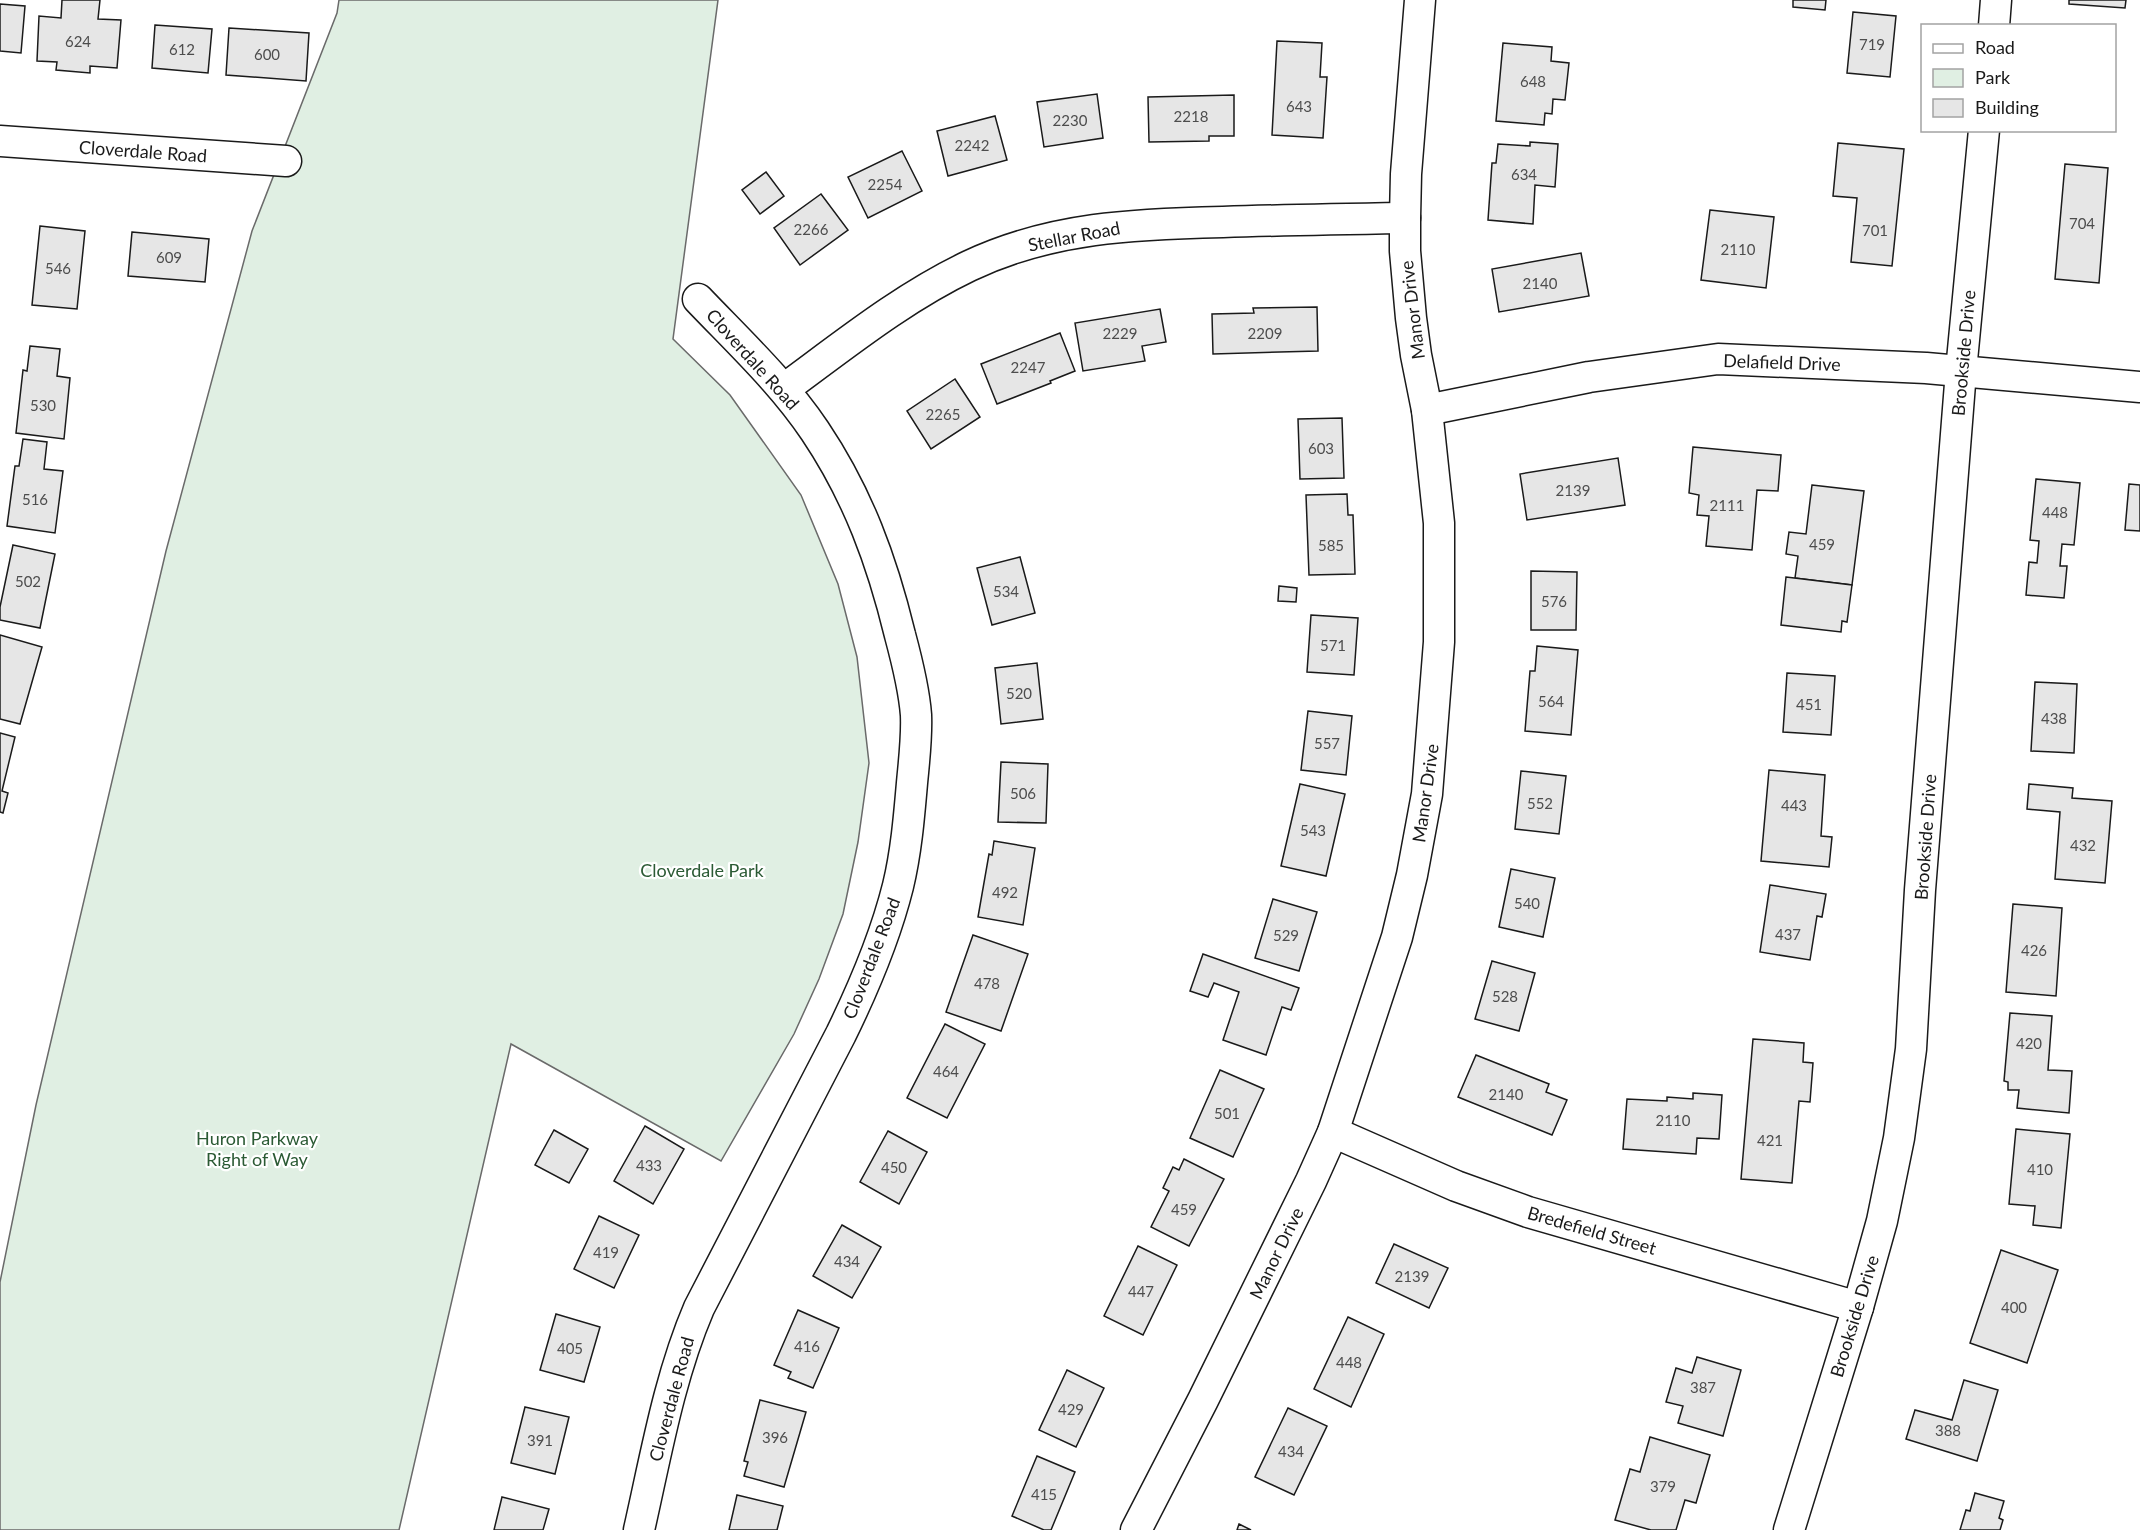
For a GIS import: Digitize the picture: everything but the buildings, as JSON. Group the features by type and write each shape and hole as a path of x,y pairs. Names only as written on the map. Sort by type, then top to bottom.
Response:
{"street":[{"name":"Manor Drive","path":"1136,1530 1296,1213 1333,1132 1397,937 1412,875 1427,794 1440,642 1439,523 1428,410 1416,355 1405,251 1406,174 1420,0"},
{"path":"1994,24 1996,0"},
{"name":"Brookside Drive","path":"1790,1530 1882,1221 1899,1138 1911,1049 1920,890 1961,371 1984,132"},
{"name":"Cloverdale Road","path":"0,141 286,161"},
{"name":"Stellar Road","path":"784,389 877,320 932,284 1009,249 1045,238 1136,224 1405,218"},
{"name":"Cloverdale Road","path":"639,1530 676,1366 687,1335 864,988 884,935 898,887 905,851 914,757 916,715 911,682 887,584 846,480 784,389 698,299"},
{"name":"Delafield Drive","path":"1428,410 1589,377 1718,359 1961,371 2140,387"},
{"name":"Bredefield Street","path":"1333,1132 1456,1186 1528,1212 1858,1307"}],"green space":[{"name":"Huron Parkway Right of Way","path":"339,0 718,0 673,339 730,395 801,495 838,584 857,657 869,763 858,842 843,914 819,979 794,1034 721,1161 511,1044 399,1530 0,1530 0,1282 36,1105 166,551 252,231 337,13"}],"park label":[{"name":"Cloverdale Park","path":"702,870"}]}
